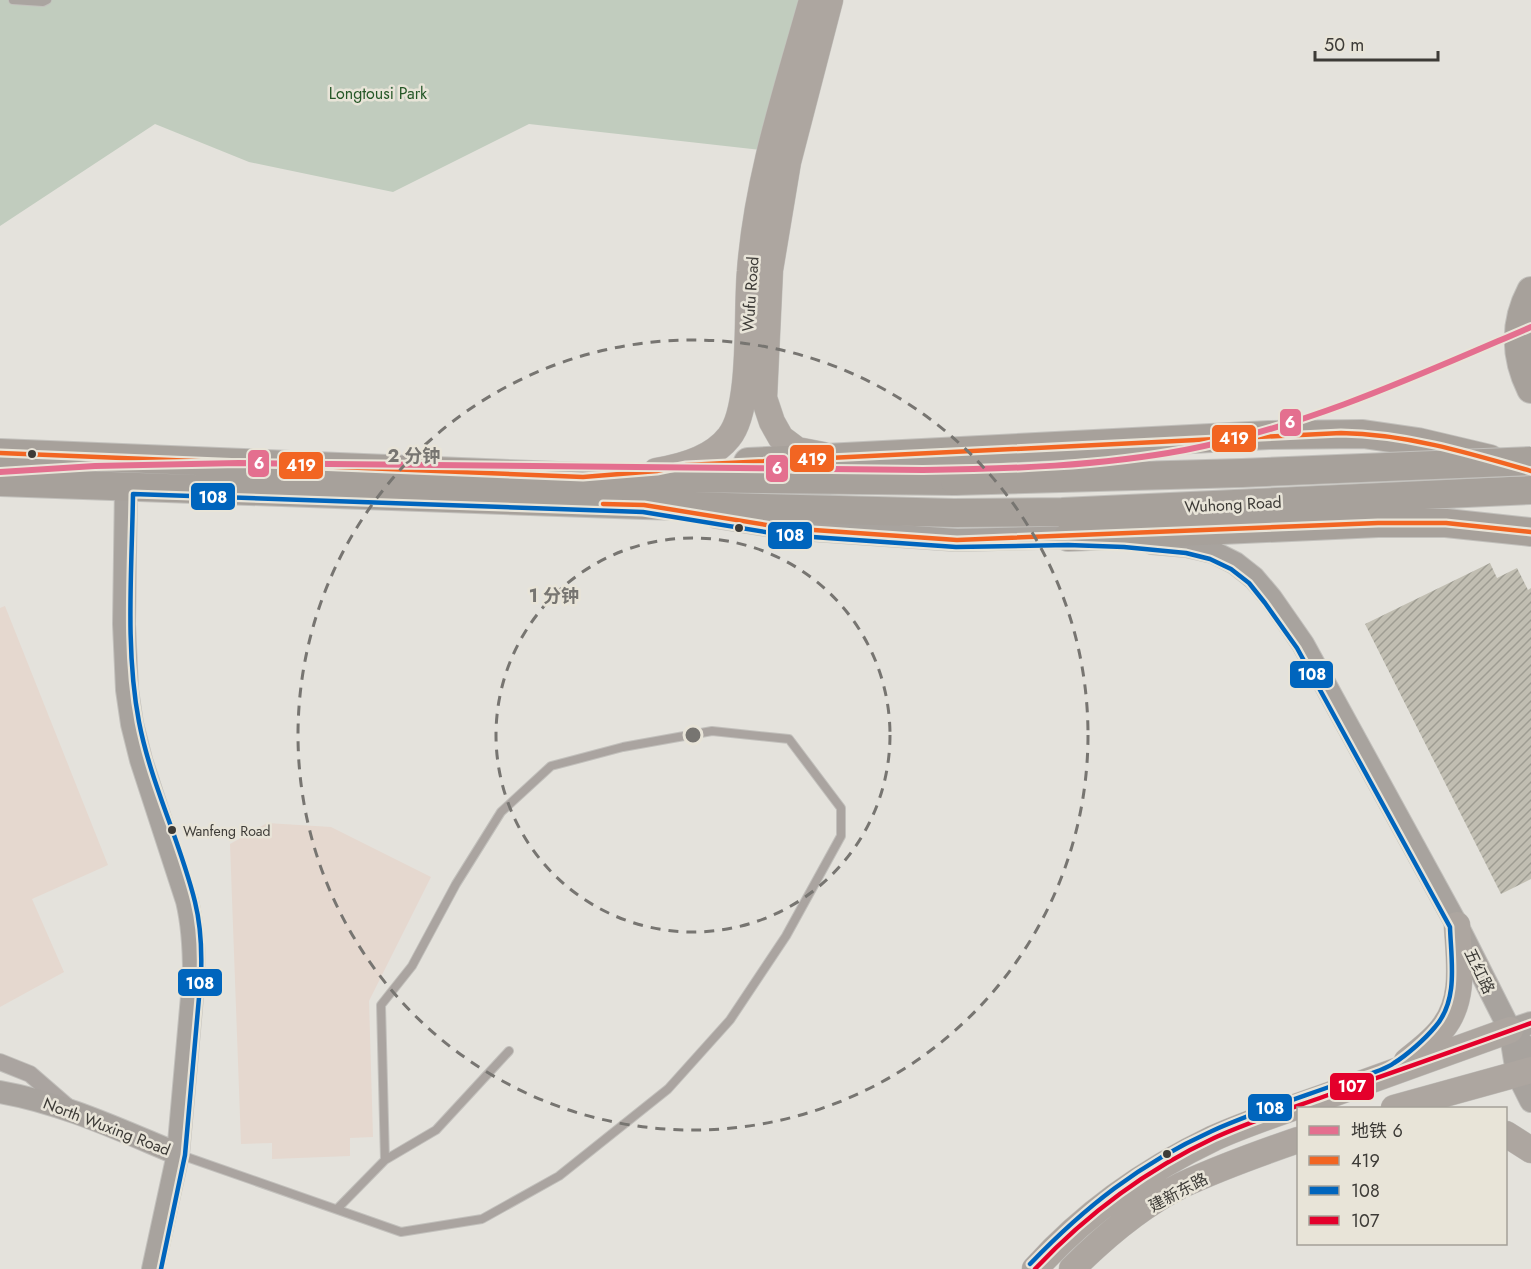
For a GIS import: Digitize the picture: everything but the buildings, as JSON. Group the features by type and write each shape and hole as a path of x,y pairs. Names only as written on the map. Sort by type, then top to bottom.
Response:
{"highway":[{"path":"1531,291 1524,304 1518,327 1524,374 1531,389"},
{"path":"686,465 1269,435 1363,434 1418,442 1531,471"},
{"name":"Wuhong Road","path":"0,453 583,477 955,481 1242,473 1531,461"},
{"name":"Wuhong Road","path":"0,482 644,505 954,513 1062,512 1531,490"},
{"path":"1068,537 1446,523 1531,532"}],"main road":[{"name":"Wufu Road","path":"583,477 657,471 686,465 714,450 729,437 738,419 744,398 750,271 757,213 766,163 812,0"},
{"name":"Wufu Road","path":"830,0 788,162 773,251 770,270 764,398 772,422 781,438 798,450 814,454 850,457"},
{"path":"126,486 124,624 127,690 132,724 141,760 186,901 192,923 194,947 194,974 178,1154 153,1269"},
{"name":"五红路","path":"644,505 785,528 957,540 1068,537 1187,546 1213,552 1228,560 1254,578 1303,644 1458,925 1520,1026 1526,1065"},
{"path":"1385,1107 1407,1093 1410,1088 1408,1077 1397,1071 1440,1032 1451,1017 1458,998 1460,979 1458,925"},
{"name":"建新东路","path":"1035,1269 1071,1232 1103,1205 1171,1160 1261,1119 1520,1026"},
{"path":"1397,1107 1526,1065 1531,1101"},
{"name":"North Wuxing Road","path":"0,1092 35,1098 72,1110 178,1154"},
{"path":"1507,1135 1531,1150"},
{"name":"建新东路","path":"1072,1269 1087,1254 1148,1205 1182,1186 1274,1149 1297,1143"}],"street":[{"path":"0,1062 30,1074 72,1110"}],"lane":[{"path":"13,0 43,2 46,0"},
{"path":"178,1154 401,1232 482,1220 559,1176 668,1089 730,1020 786,936 841,836 841,808 789,739 712,730 623,747 551,766 501,812 456,884 412,966 381,1005 385,1160"},
{"path":"337,1209 385,1160 436,1130 509,1051"},
{"path":"1526,1065 1531,1112"}],"shaded area":[{"path":"5,606 108,865 32,899 64,972 0,1007 0,608"},
{"path":"267,823 331,827 431,877 369,1001 373,1137 350,1138 350,1156 272,1159 272,1143 241,1144 230,844"}],"green space":[{"name":"Longtousi Park","path":"0,0 799,0 761,150 529,124 393,192 249,162 155,124 0,226"}],"metro line":[{"name":"6","path":"0,472 95,466 239,463 923,470 1022,467 1120,460 1230,440 1318,414 1531,327"}],"transit line":[{"name":"419","path":"0,453 583,477 657,471 686,465 1341,433 1413,441 1461,451 1531,471"},
{"name":"108","path":"161,1269 185,1155 201,975 201,947 199,920 189,879 151,768 139,722 132,666 130,608 133,494 643,512 784,535 956,547 1068,545 1124,547 1186,553 1210,559 1231,569 1249,583 1297,648 1450,927 1452,979 1448,1005 1431,1032 1389,1066 1244,1118 1212,1131 1160,1158 1114,1188 1071,1224 1030,1264"},
{"name":"419","path":"603,504 644,505 785,528 957,540 1378,523 1446,523 1531,532"},
{"name":"107","path":"1035,1269 1075,1230 1118,1195 1165,1164 1214,1138 1261,1119 1531,1023"}],"place":[{"name":"Wanfeng Road","path":"172,830"}]}
